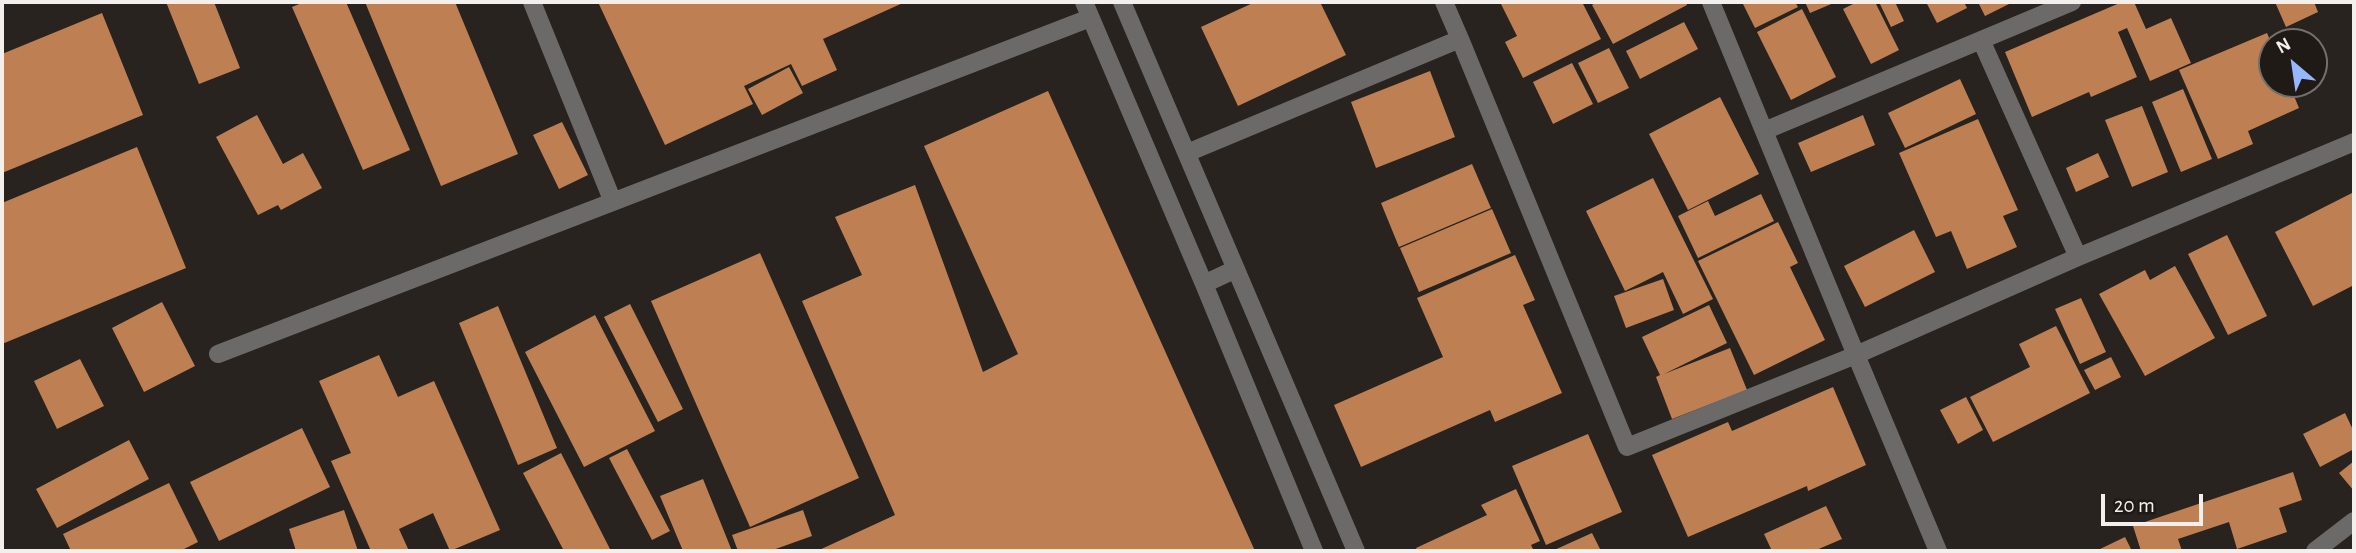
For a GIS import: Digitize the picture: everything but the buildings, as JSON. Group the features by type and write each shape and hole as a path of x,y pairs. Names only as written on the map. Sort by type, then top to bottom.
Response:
{"street":[{"path":"532,2 613,202"},
{"path":"1122,2 1356,551"},
{"path":"1444,2 1627,447 1856,355 2078,257 2354,142"},
{"path":"1711,2 1938,551"},
{"path":"1764,131 2072,2"},
{"path":"218,354 613,202 1087,10 1314,551"},
{"path":"1187,153 1460,38"},
{"path":"1981,40 2078,257"},
{"path":"1204,284 1236,269"},
{"path":"2315,551 2354,521"}]}
